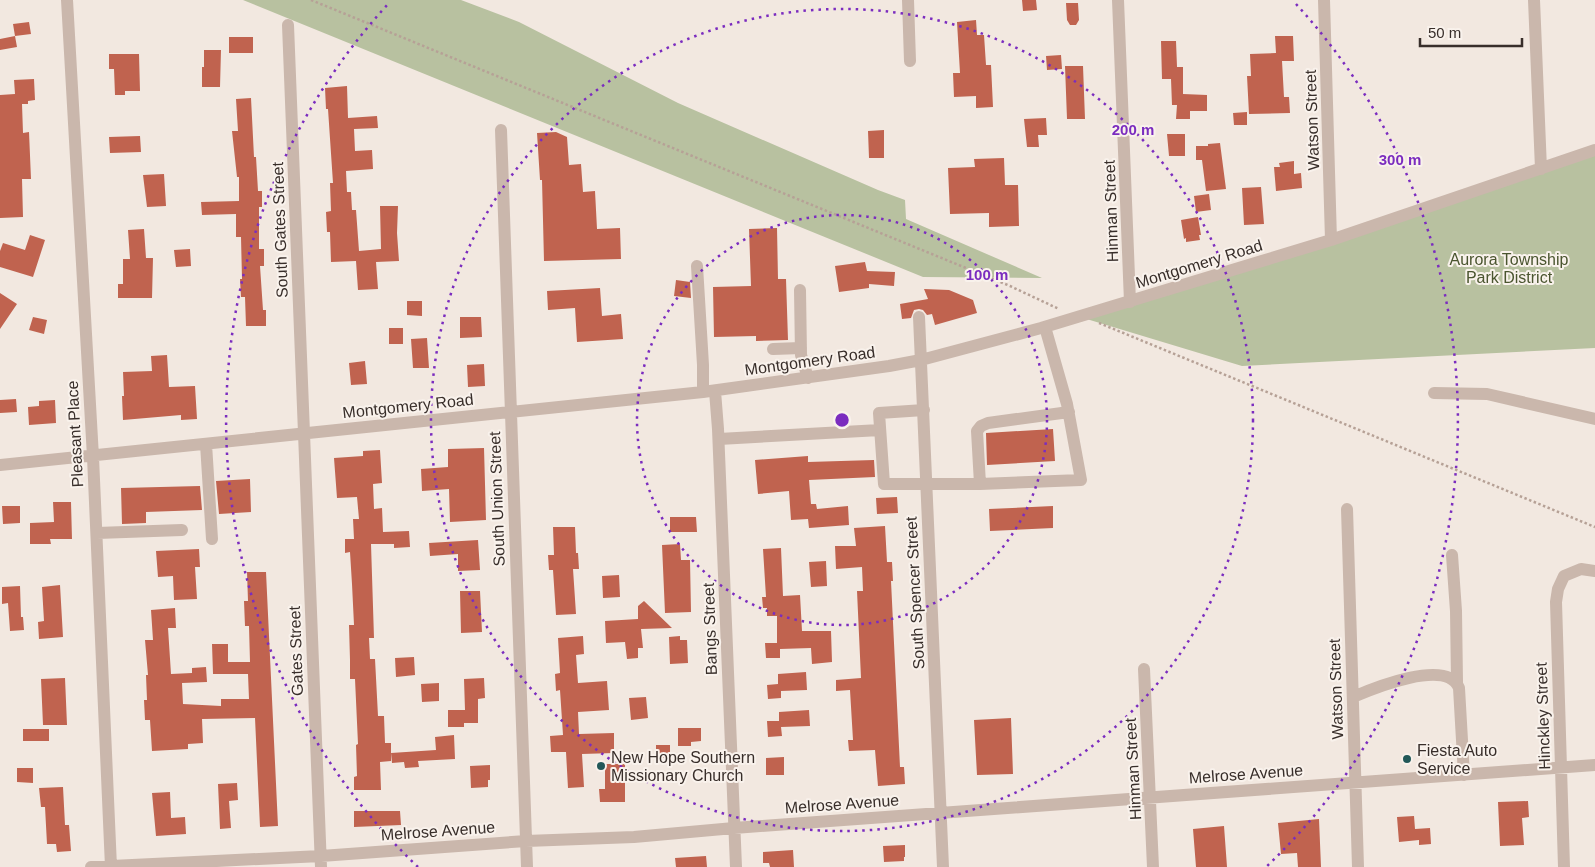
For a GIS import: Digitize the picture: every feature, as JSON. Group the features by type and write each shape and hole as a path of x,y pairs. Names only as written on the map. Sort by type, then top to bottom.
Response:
{"street":[{"name":"Pleasant Place","path":"67,0 93,457 111,866"},
{"path":"908,0 910,61"},
{"name":"Hinman Street","path":"1118,0 1130,302"},
{"name":"Watson Street","path":"1324,0 1332,240"},
{"path":"1534,0 1541,169"},
{"name":"South Gates Street","path":"288,25 304,433"},
{"name":"South Union Street","path":"501,130 527,867"},
{"name":"Montgomery Road","path":"0,465 93,457 709,391 921,360 1045,327 1332,240 1595,150"},
{"name":"Bangs Street","path":"697,266 703,366 719,439 736,867"},
{"path":"800,290 801,355 808,378"},
{"name":"South Spencer Street","path":"919,317 944,867"},
{"path":"924,410 879,413 884,484 980,484 1081,480 1069,412 1045,327"},
{"path":"773,349 801,348"},
{"path":"1434,393 1487,394 1595,419"},
{"path":"980,484 978,431 981,426 988,423 1069,412"},
{"path":"719,439 880,430"},
{"name":"Gates Street","path":"304,433 321,861"},
{"path":"206,444 212,539"},
{"name":"Watson Street","path":"1347,509 1358,867"},
{"path":"96,533 182,530"},
{"path":"1452,555 1456,611 1457,682 1459,688 1464,776"},
{"name":"Hinckley Street","path":"1564,867 1556,602 1558,589 1564,576 1581,569 1595,571"},
{"name":"Hinman Street","path":"1144,669 1153,867"},
{"path":"1353,697 1384,684 1410,677 1432,676 1451,678 1457,682"},
{"name":"Melrose Avenue","path":"90,867 321,861 526,841 634,837 734,828 1595,765"}],"path":[{"path":"312,0 1010,286 1051,306"},
{"path":"1103,325 1595,527"}],"green space":[{"path":"243,0 461,0 519,22 678,103 905,200 906,219 1042,278 923,277"},
{"name":"Aurora Township Park District","path":"1595,151 1595,348 1242,366 1080,317"}],"building":[{"path":"1022,0 1036,0 1037,10 1023,11"},
{"path":"1066,3 1078,3 1079,20 1076,25 1070,25 1067,20"},
{"path":"976,20 977,35 984,35 986,65 991,65 993,107 976,108 976,96 954,97 953,73 960,73 957,22"},
{"path":"29,22 31,34 15,36 13,24"},
{"path":"15,36 17,47 0,50 0,39"},
{"path":"1275,36 1293,36 1294,61 1282,61 1284,97 1289,97 1290,113 1249,114 1247,76 1251,76 1250,54 1276,53"},
{"path":"229,37 253,37 253,53 229,53"},
{"path":"1161,41 1176,41 1177,67 1183,67 1183,94 1207,95 1207,111 1190,111 1190,119 1176,119 1177,105 1172,105 1171,79 1162,79"},
{"path":"204,50 221,50 220,87 202,87"},
{"path":"109,54 139,54 140,91 125,91 125,95 115,95 114,69 109,69"},
{"path":"1061,55 1062,69 1047,70 1046,56"},
{"path":"1065,66 1083,66 1085,119 1067,119"},
{"path":"34,79 35,100 28,101 28,104 22,104 23,133 29,132 31,179 22,179 23,217 0,218 0,95 15,94 14,80"},
{"path":"347,86 348,118 377,116 378,128 354,129 355,151 372,150 373,169 346,171 347,192 351,192 352,210 356,210 359,251 381,249 380,206 398,206 399,261 376,262 378,289 358,290 356,261 331,262 330,232 327,232 326,212 331,211 330,183 333,183 325,88"},
{"path":"251,98 258,191 262,191 262,207 259,207 259,249 264,249 264,266 260,266 263,310 266,310 266,326 246,326 245,297 241,297 241,237 236,237 236,214 202,215 201,202 239,201 239,177 237,177 232,131 238,131 236,99"},
{"path":"1247,112 1247,125 1234,125 1233,113"},
{"path":"1046,118 1047,135 1038,135 1039,147 1027,147 1024,119"},
{"path":"884,130 884,158 869,158 868,131"},
{"path":"556,132 567,137 569,165 581,164 583,192 595,191 597,229 620,228 621,259 544,261 542,180 540,180 537,133"},
{"path":"1167,134 1185,134 1185,156 1169,156"},
{"path":"140,136 141,152 110,153 109,137"},
{"path":"1220,143 1226,189 1206,191 1202,160 1196,160 1196,146"},
{"path":"1004,158 1005,185 1018,185 1019,226 989,227 989,213 950,214 948,168 975,167 974,159"},
{"path":"1294,161 1294,174 1301,173 1302,188 1276,191 1274,167 1280,167 1279,163"},
{"path":"164,174 166,206 147,207 143,175"},
{"path":"1261,187 1264,224 1244,225 1242,188"},
{"path":"1209,194 1211,210 1196,212 1194,196"},
{"path":"1198,217 1200,240 1186,242 1181,220"},
{"path":"777,228 778,279 786,279 788,340 756,341 756,336 714,337 713,287 751,286 749,229"},
{"path":"144,229 146,258 153,258 152,298 118,298 118,284 123,284 123,259 130,259 128,230"},
{"path":"30,235 45,240 33,277 0,267 0,251 3,243 25,250"},
{"path":"190,249 191,266 176,267 174,250"},
{"path":"865,262 867,271 895,272 894,286 869,284 869,288 839,292 835,266"},
{"path":"676,280 690,282 691,298 674,296"},
{"path":"600,288 602,316 621,314 623,339 577,342 575,308 548,310 547,291"},
{"path":"924,289 949,290 973,300 977,313 935,325 932,314 927,315 923,310 919,309 914,310 911,318 902,319 900,304 928,299"},
{"path":"0,293 17,304 0,329"},
{"path":"407,301 422,301 422,316 407,315"},
{"path":"33,317 47,320 44,334 29,330"},
{"path":"460,317 481,317 482,337 460,338"},
{"path":"389,328 403,328 403,344 389,344"},
{"path":"427,338 429,368 413,368 411,339"},
{"path":"167,355 169,387 195,386 197,419 181,420 181,415 123,420 123,372 152,371 151,356"},
{"path":"365,361 367,384 351,385 349,363"},
{"path":"484,364 485,386 468,387 467,365"},
{"path":"16,399 17,412 0,413 0,400"},
{"path":"55,400 56,423 29,425 28,407 39,406 39,401"},
{"path":"1053,429 1055,461 987,465 986,433"},
{"path":"484,448 486,520 450,522 449,489 422,491 421,469 448,467 448,449"},
{"path":"380,450 382,483 373,484 374,509 382,508 383,532 409,531 410,547 394,548 394,544 371,544 374,638 369,638 370,659 375,659 378,716 384,716 385,743 391,743 391,761 380,762 381,790 354,790 354,777 357,776 356,745 358,744 355,679 350,679 349,625 354,625 350,552 345,553 345,539 354,539 353,519 359,519 357,497 337,498 334,458 363,456 363,451"},
{"path":"808,456 808,462 874,460 875,477 809,480 811,504 816,504 817,509 848,506 849,525 809,528 808,519 791,520 789,491 758,494 755,460"},
{"path":"250,479 251,512 219,514 216,481"},
{"path":"200,486 202,510 146,512 146,523 122,524 121,488"},
{"path":"897,497 898,513 877,514 876,498"},
{"path":"53,502 71,502 72,539 50,539 51,544 30,544 30,523 54,522"},
{"path":"2,506 20,506 20,523 3,524"},
{"path":"1053,506 1053,528 990,531 989,509"},
{"path":"670,517 696,517 697,532 670,532"},
{"path":"885,526 887,562 892,562 893,581 891,581 900,767 904,767 905,784 878,786 875,750 849,751 848,740 853,740 850,690 836,691 836,680 861,678 857,591 863,591 862,567 836,569 835,546 856,546 854,528"},
{"path":"553,527 575,527 579,569 573,569 576,614 556,615 553,570 549,570 548,555 554,555"},
{"path":"478,540 480,570 458,571 458,554 430,556 429,543"},
{"path":"680,544 681,560 690,560 691,612 665,613 662,545"},
{"path":"781,548 783,596 800,595 802,631 831,631 832,662 812,664 811,648 780,649 780,658 766,658 765,643 777,643 777,616 767,616 767,608 763,608 762,597 766,597 763,549"},
{"path":"199,549 200,567 195,567 197,599 174,600 173,576 158,577 156,551"},
{"path":"826,561 827,586 811,587 809,562"},
{"path":"247,572 266,572 278,826 260,827 255,718 202,719 203,743 188,744 188,749 152,751 150,720 145,720 144,700 147,700 146,675 148,675 145,640 153,640 151,610 175,608 176,628 168,628 171,674 192,673 192,668 206,667 207,682 182,683 183,704 221,706 221,699 249,699 248,674 213,674 212,644 228,644 228,662 250,662 249,626 245,626 244,601 248,601"},
{"path":"619,575 620,597 603,598 602,576"},
{"path":"60,585 63,637 39,639 38,622 44,621 42,587"},
{"path":"20,586 21,617 23,617 24,630 10,631 8,603 2,604 2,587"},
{"path":"460,591 480,591 482,632 461,633"},
{"path":"644,601 672,628 641,629 643,648 638,648 638,658 627,659 625,642 606,643 605,621 638,619 638,606"},
{"path":"583,636 584,654 576,655 578,683 607,681 609,710 578,712 579,734 614,733 614,753 582,754 584,787 568,788 566,752 551,752 550,736 563,735 560,690 556,691 555,674 560,673 558,638"},
{"path":"680,636 680,640 687,640 688,663 670,664 669,637"},
{"path":"414,657 415,675 396,677 395,658"},
{"path":"806,672 807,690 781,691 781,698 768,699 767,685 778,684 778,674"},
{"path":"65,678 67,725 43,725 41,679"},
{"path":"484,678 485,698 478,699 478,723 464,723 464,727 448,727 448,710 465,710 464,679"},
{"path":"439,683 439,701 422,702 421,684"},
{"path":"646,697 648,718 631,720 629,698"},
{"path":"809,710 810,726 781,727 782,736 768,737 767,721 779,721 779,712"},
{"path":"1011,718 1013,774 977,775 974,720"},
{"path":"678,728 701,728 701,741 691,742 691,746 678,746"},
{"path":"23,729 49,729 49,741 23,741"},
{"path":"454,735 455,759 418,761 419,767 405,768 404,762 392,763 391,753 436,750 435,737"},
{"path":"656,745 670,745 670,758 656,758"},
{"path":"784,757 784,775 766,775 766,758"},
{"path":"605,764 625,764 625,802 600,802 599,789 605,789"},
{"path":"490,765 488,787 471,788 470,766"},
{"path":"17,768 33,768 33,783 17,782"},
{"path":"237,783 238,800 229,801 231,828 220,829 218,784"},
{"path":"63,787 65,825 69,825 71,851 57,852 56,844 47,844 45,807 41,807 39,788"},
{"path":"170,792 171,818 185,817 186,834 156,836 152,793"},
{"path":"1528,801 1529,817 1522,818 1524,845 1500,846 1498,802"},
{"path":"354,811 400,811 401,825 354,827"},
{"path":"1414,816 1415,829 1430,828 1431,844 1419,845 1419,840 1399,842 1397,817"},
{"path":"1319,819 1321,867 1298,867 1297,853 1281,854 1278,823"},
{"path":"1224,826 1227,867 1196,867 1193,829"},
{"path":"905,845 904,861 884,862 883,846"},
{"path":"793,850 794,867 770,867 769,863 763,863 763,852"},
{"path":"706,856 707,867 676,867 675,858"}],"place":[{"name":"Fiesta Auto Service","path":"1407,759"},
{"name":"New Hope Southern Missionary Church","path":"601,766"}]}
